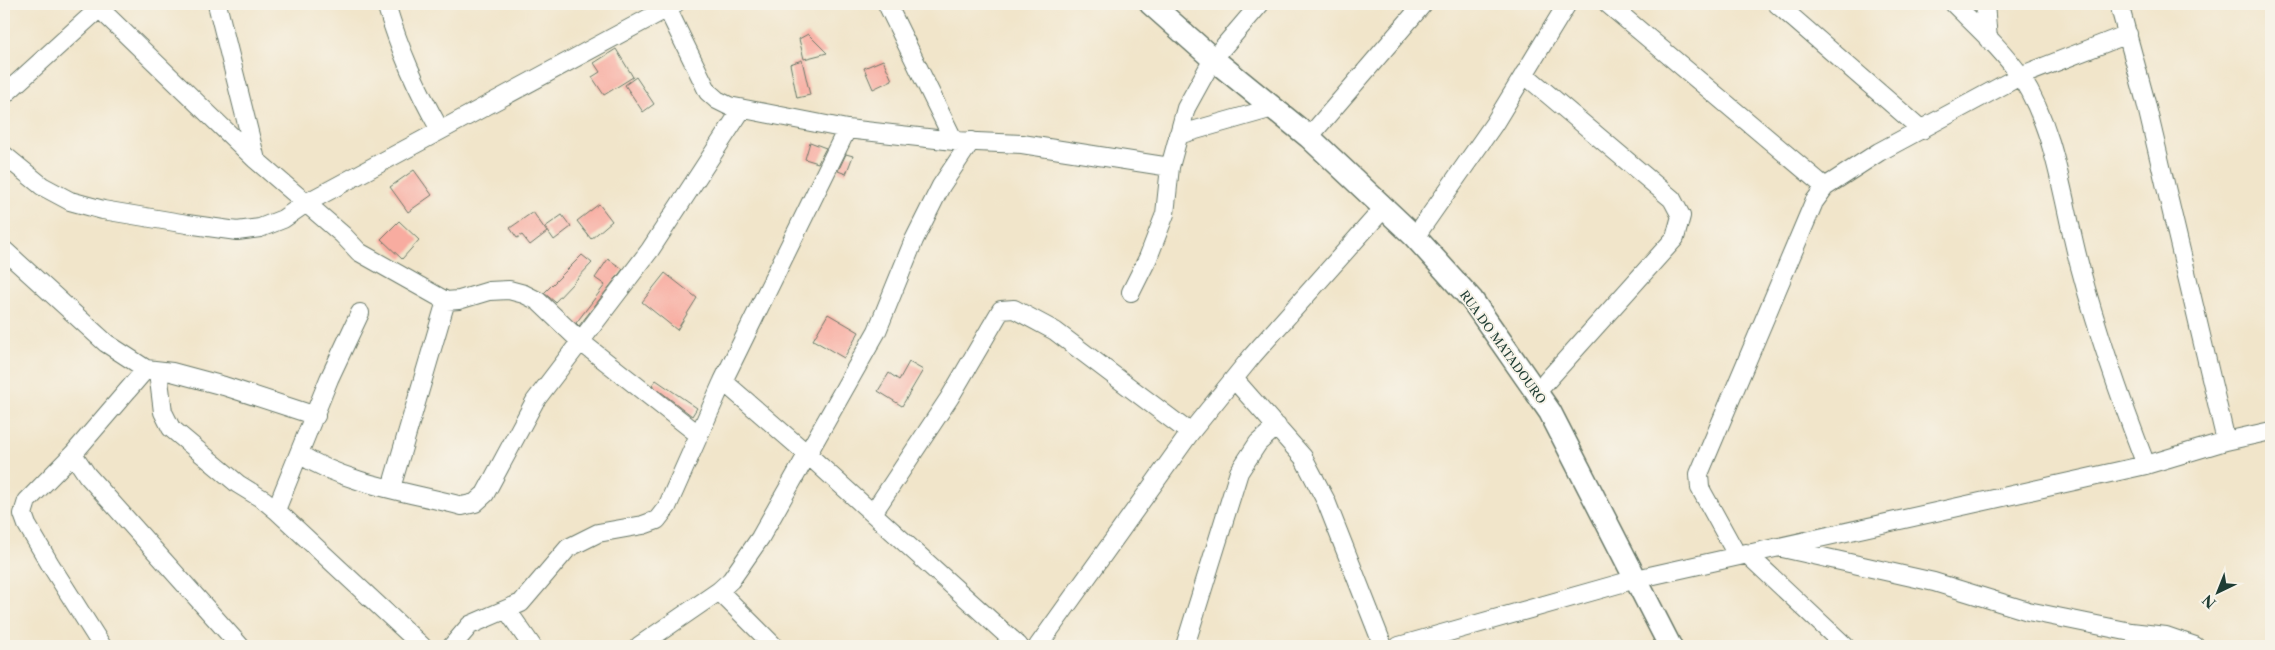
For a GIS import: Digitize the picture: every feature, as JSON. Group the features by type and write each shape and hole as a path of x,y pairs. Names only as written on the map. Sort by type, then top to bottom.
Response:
{"street":[{"path":"217,4 256,160"},
{"path":"386,4 398,44 413,81 440,130"},
{"path":"887,4 963,141"},
{"name":"RUA DO MATADOURO","path":"1151,4 1213,59 1309,136 1414,237 1472,300 1550,412 1670,646"},
{"path":"1130,292 1148,258 1164,214 1170,167 1186,108 1213,59 1260,4"},
{"path":"1309,136 1423,4"},
{"path":"1414,237 1494,124 1567,4"},
{"path":"1608,4 1825,187"},
{"path":"1777,4 1922,130"},
{"path":"1954,4 2020,76 2040,113 2053,155 2080,267 2112,377 2146,465"},
{"path":"1985,4 1988,39"},
{"path":"2119,4 2128,34 2226,440"},
{"path":"4,95 102,6 256,160 343,235 359,252 446,301 460,300 490,291 509,290 524,294 538,301 581,342 699,435"},
{"path":"4,154 42,186 70,200 103,210 237,231 260,228 283,219 306,203 660,7 708,92 717,100 742,109 847,129 963,141 1022,144 1170,167"},
{"path":"1845,646 1742,554 1700,488 1699,474 1814,202 1825,187 1851,169 2020,76 2128,34"},
{"path":"1524,74 1672,199 1681,216 1675,238 1536,393"},
{"path":"1178,135 1273,108"},
{"path":"299,454 314,464 355,479 462,506 475,503 485,494 535,401 650,250 742,109"},
{"path":"452,646 470,625 521,603 568,548 598,533 657,520 667,507 723,381 847,129"},
{"path":"638,646 719,591 731,580 760,538 876,331 914,240 963,141"},
{"path":"1038,646 1190,433 1253,354 1382,208"},
{"path":"4,250 106,343 152,371 172,372 224,386 316,416"},
{"path":"391,488 446,301"},
{"path":"873,513 950,396 1002,310 1014,309 1055,331 1190,433"},
{"path":"276,510 316,416 329,380 360,314"},
{"path":"102,646 50,564 27,525 23,514 27,501 152,371"},
{"path":"152,371 163,412 171,428 238,484 276,510 422,646"},
{"path":"1234,379 1303,457 1326,501 1383,646"},
{"path":"723,381 806,453 1019,646"},
{"path":"1185,646 1239,472 1258,444 1277,426"},
{"path":"1399,646 1636,579 1774,546 2146,465 2226,440 2271,430"},
{"path":"72,454 94,482 240,646"},
{"path":"1774,546 1934,582 2028,611 2131,632 2166,636 2195,646"},
{"path":"719,591 774,646"},
{"path":"507,610 532,646"}],"building":[{"path":"808,34 827,53 804,59 799,39"},
{"path":"616,49 633,77 604,95 592,77 600,72 594,63"},
{"path":"802,60 810,95 797,98 790,64"},
{"path":"883,60 892,80 873,89 864,68"},
{"path":"636,77 654,104 643,112 625,85"},
{"path":"810,142 826,148 818,163 805,159"},
{"path":"846,154 853,156 846,174 838,171"},
{"path":"414,170 432,195 408,212 390,187"},
{"path":"599,204 612,221 591,239 577,221"},
{"path":"533,212 547,232 530,245 522,235 517,238 510,228"},
{"path":"562,215 571,227 554,240 545,227"},
{"path":"399,221 419,240 402,259 381,239"},
{"path":"582,255 592,263 555,302 544,293"},
{"path":"608,259 623,269 579,326 576,323 605,285 595,278"},
{"path":"665,273 697,298 677,330 642,302"},
{"path":"828,314 859,332 844,358 813,340"},
{"path":"909,362 923,370 902,406 878,391 889,373 899,380"},
{"path":"656,380 697,408 692,416 652,385"}]}
